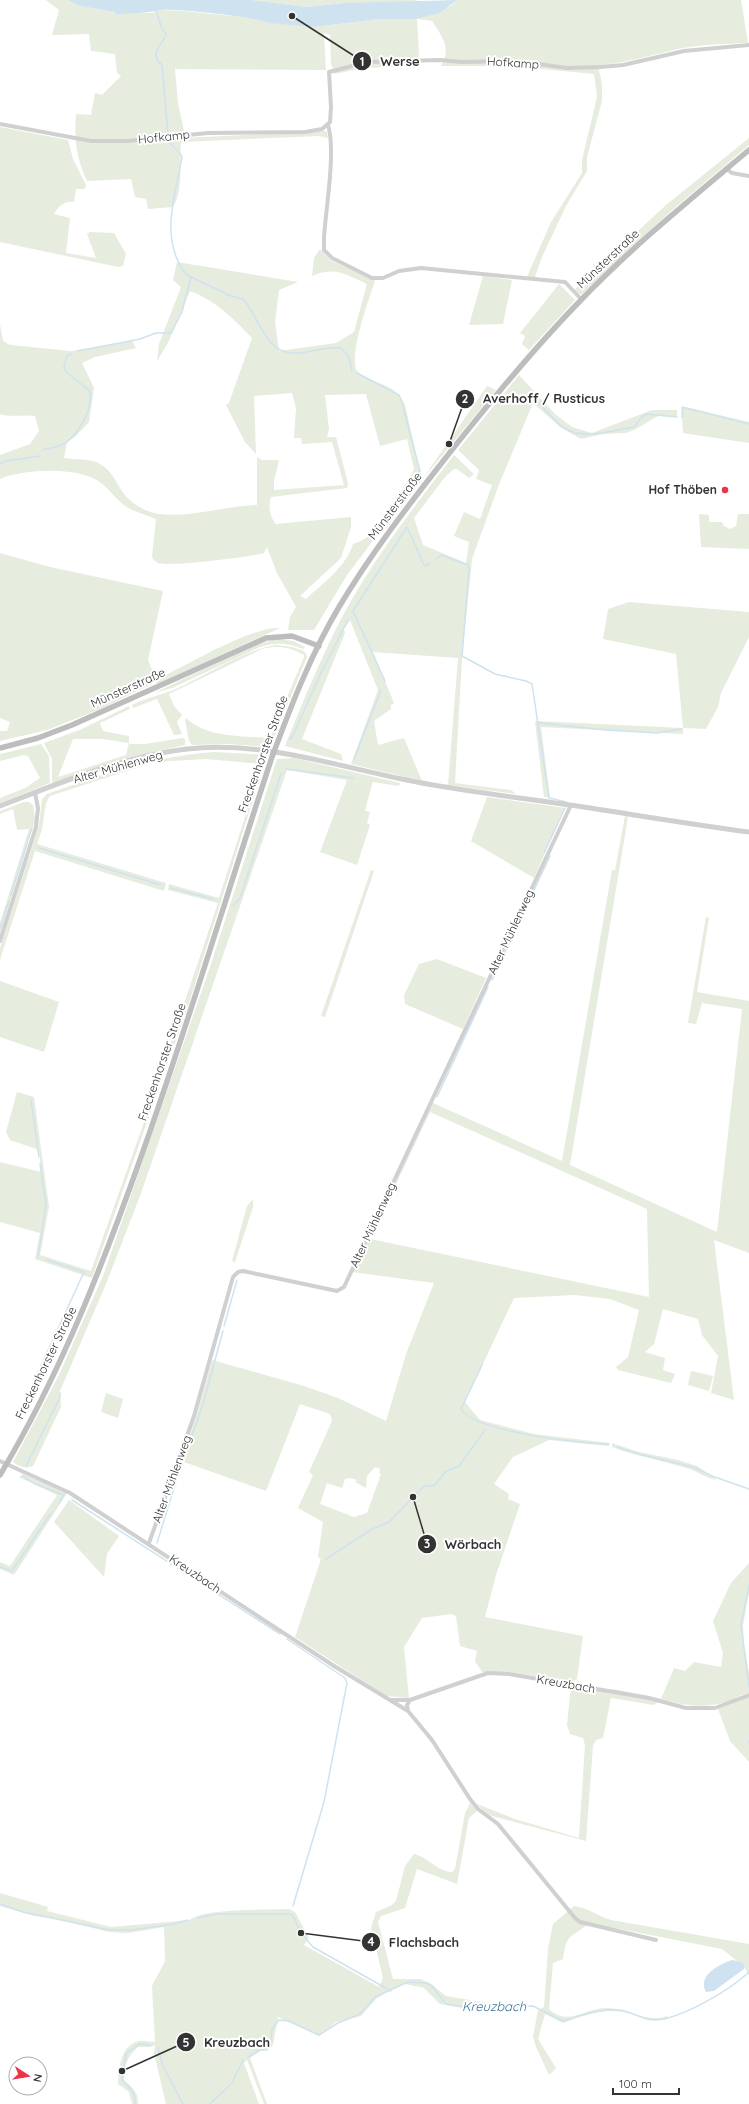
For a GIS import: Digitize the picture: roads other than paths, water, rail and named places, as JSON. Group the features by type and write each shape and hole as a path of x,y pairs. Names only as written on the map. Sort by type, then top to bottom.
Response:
{"main road":[{"name":"Münsterstraße","path":"0,748 38,738 72,726 266,638 292,636 319,646 338,608 363,568 414,498 513,375 581,299 640,244 749,150"},
{"name":"Freckenhorster Straße","path":"1,1472 10,1458 62,1359 98,1274 170,1075 272,757 292,706 319,646"}],"street":[{"name":"Hofkamp","path":"581,299 565,282 421,268 409,268 378,279 372,278 332,258 324,250 330,154 330,134 328,125 331,114 329,72 367,62 507,61 567,68 601,68 623,65 684,51 749,45"},
{"name":"Hofkamp","path":"0,124 91,141 121,141 208,132 306,132 322,129 328,125"},
{"path":"727,169 732,174 749,176"},
{"name":"Alter Mühlenweg","path":"0,806 118,765 164,752 202,748 261,749 288,753 410,781 749,832"},
{"path":"0,941 36,827 38,813 35,793"},
{"name":"Alter Mühlenweg","path":"149,1543 194,1416 233,1277 238,1272 243,1271 337,1291 344,1287 570,805"},
{"name":"Kreuzbach","path":"0,1461 70,1493 385,1698 408,1711 432,1740 478,1810 498,1824 575,1918 580,1922 656,1940"},
{"name":"Kreuzbach","path":"385,1698 394,1701 410,1700 488,1673 508,1674 649,1698 686,1708 715,1708 748,1695"},
{"path":"408,1711 407,1705 410,1700"}],"water":[{"path":"67,0 252,0 307,7 344,3 457,0 439,13 416,19 380,19 314,27 269,23 236,16 182,10 162,10 116,15 115,12 80,6"},
{"path":"732,1960 742,1962 745,1966 744,1969 714,1991 706,1992 704,1981 707,1976 721,1964"}],"waterway":[{"path":"156,10 162,29 166,34 156,51 156,56 162,65 168,134"},
{"path":"78,351 140,339 156,333 171,333 182,312 191,277 187,275 179,263 171,238 172,211 182,157 169,142"},
{"path":"191,277 231,296 243,299 265,335 278,349 298,353 330,348 341,348 349,357 352,371"},
{"path":"43,450 65,444 81,426 90,405 90,391 66,372 64,366 67,356 72,353"},
{"path":"357,373 399,395 401,399 420,471 393,508"},
{"path":"532,399 536,400 564,428 580,434 599,434 634,427 642,417 647,414 677,417"},
{"path":"682,417 683,408 686,408 749,424"},
{"path":"0,464 6,461 40,456"},
{"path":"385,681 353,611 407,527 424,565 426,566 430,563"},
{"path":"436,559 441,555 468,565 469,568 462,656 495,674 526,681 532,684 549,798 566,802"},
{"path":"290,739 348,620"},
{"path":"354,759 381,690"},
{"path":"539,723 606,730 657,733 681,729"},
{"path":"286,769 354,778"},
{"path":"234,905 240,898 281,774"},
{"path":"544,853 565,808"},
{"path":"27,843 32,828"},
{"path":"11,895 27,844"},
{"path":"39,848 161,885"},
{"path":"492,980 550,856"},
{"path":"171,888 213,899"},
{"path":"0,928 9,901"},
{"path":"437,1097 488,987"},
{"path":"31,1100 39,1157"},
{"path":"38,1257 46,1204 40,1164"},
{"path":"37,1374 84,1272 47,1260"},
{"path":"224,1326 237,1280"},
{"path":"178,1475 203,1404 223,1331"},
{"path":"482,1365 461,1409 470,1417 486,1424 530,1435 576,1442 609,1444"},
{"path":"26,1466 60,1397 60,1393"},
{"path":"326,1559 372,1529 389,1522 424,1486 434,1486 445,1472 459,1466 485,1430"},
{"path":"617,1447 638,1454 693,1467 712,1476 749,1489"},
{"path":"23,1476 35,1484 64,1495 59,1503"},
{"path":"157,1543 176,1482"},
{"path":"72,1500 280,1634"},
{"path":"0,1567 12,1571 51,1513"},
{"name":"Kreuzbach","path":"749,1585 741,1625 749,1687"},
{"path":"287,1639 345,1678 347,1683 324,1802 293,1906"},
{"path":"0,1904 23,1912 109,1930 132,1930 174,1924 188,1920"},
{"path":"198,1918 217,1914 290,1914 293,1916 301,1933 313,1947 391,1991"},
{"name":"Kreuzbach","path":"248,2057 259,2050 268,2048 271,2045 272,2029 279,2020 289,2021 319,2035 338,2023 360,2014 375,1997 408,1982 426,1983 432,1986 446,2004 463,2007 486,2004 500,2008 533,2006 563,2021 598,2011 619,2010 646,2019 655,2020 678,2015 705,2002 730,1987 749,1972"},
{"name":"Kreuzbach","path":"135,2104 133,2093 122,2080 126,2054 139,2044 151,2045"},
{"name":"Kreuzbach","path":"158,2048 163,2066 183,2104"},
{"name":"Kreuzbach","path":"210,2104 232,2083 243,2060"}],"place":[{"name":"Werse","path":"292,16"},
{"name":"Averhoff / Rusticus","path":"449,444"},
{"name":"Hof Thöben","path":"725,490"},
{"name":"Wörbach","path":"413,1497"},
{"name":"Flachsbach","path":"301,1933"},
{"name":"Kreuzbach","path":"122,2071"}]}
